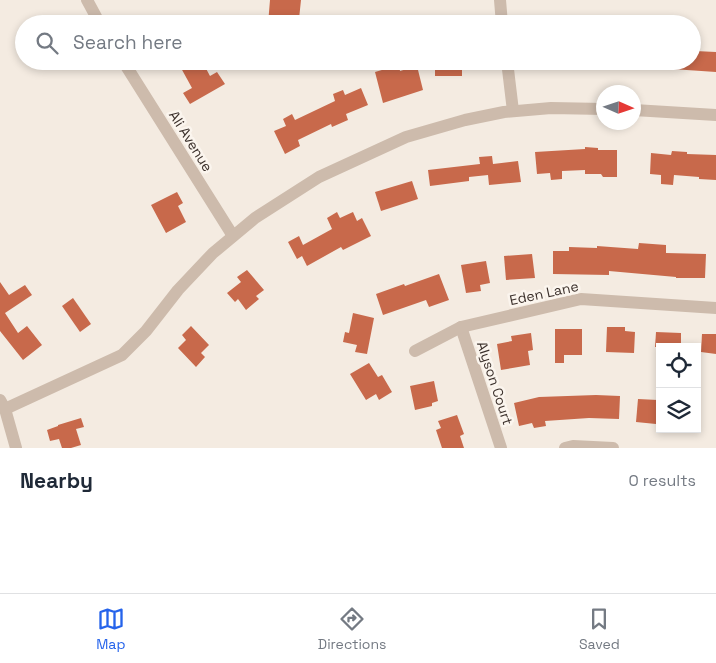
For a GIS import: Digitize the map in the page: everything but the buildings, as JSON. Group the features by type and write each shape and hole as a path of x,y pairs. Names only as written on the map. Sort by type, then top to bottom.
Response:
{"street":[{"path":"87,0 95,15"},
{"path":"500,0 501,15"},
{"name":"Ali Avenue","path":"129,70 233,236"},
{"path":"508,70 513,111"},
{"path":"16,448 2,404 122,355 146,332 184,284 213,253 255,218 293,192 358,157 414,134 465,120 513,111 551,108 596,109"},
{"path":"641,110 716,115"},
{"name":"Eden Lane","path":"416,351 461,327 582,299 716,308"},
{"name":"Alyson Court","path":"461,327 501,448"},
{"path":"565,448 573,446 613,448"}]}
